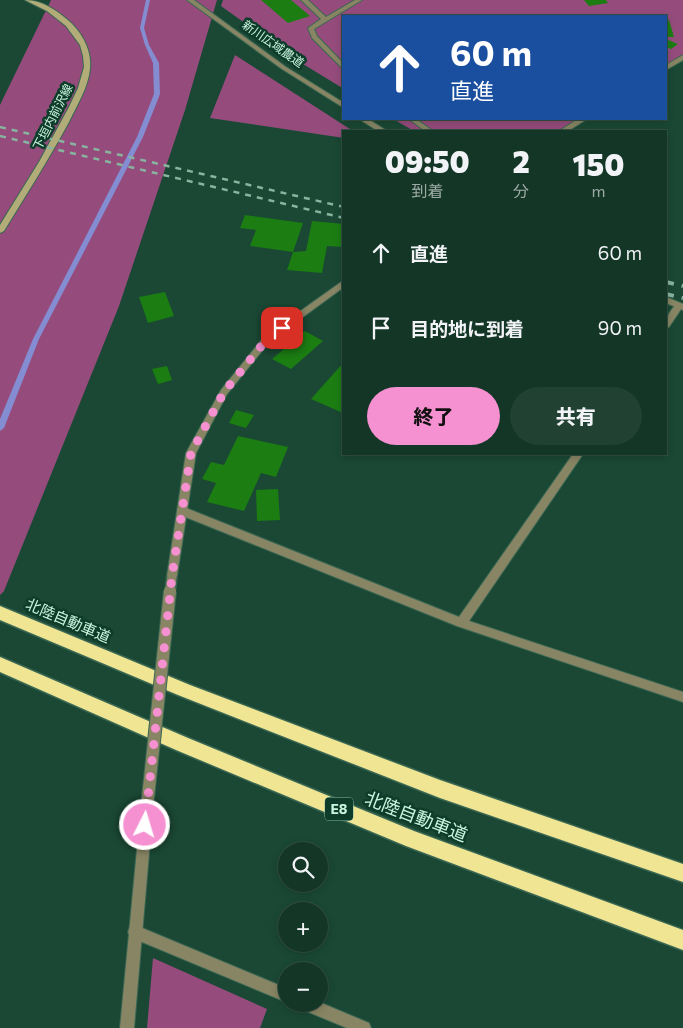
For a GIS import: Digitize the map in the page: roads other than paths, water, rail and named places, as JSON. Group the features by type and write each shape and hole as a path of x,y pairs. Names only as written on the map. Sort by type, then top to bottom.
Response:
{"highway":[{"name":"北陸自動車道","path":"0,613 184,690 440,789 683,873"},
{"name":"北陸自動車道","path":"0,664 182,744 413,840 683,940"}],"main road":[{"name":"下垣内前沢線","path":"0,231 59,134 80,94 87,66 81,39 58,16 28,0"}],"street":[{"name":"新川広域農道","path":"190,0 284,68 342,105"},
{"path":"304,0 326,20"},
{"path":"342,0 349,6"},
{"path":"342,66 314,37 311,28 359,0"},
{"path":"667,67 683,57"},
{"path":"366,120 381,130"},
{"path":"413,120 428,130"},
{"path":"565,130 581,120"},
{"path":"127,1028 147,808 172,576 191,453 224,392 267,339 342,284"},
{"path":"667,300 681,307 667,324"},
{"path":"461,623 577,455"},
{"path":"182,511 461,623 683,697"},
{"path":"136,932 278,992"},
{"path":"325,1012 364,1028"}],"waterway":[{"path":"0,428 36,339 140,137 157,94 156,63 147,45 142,28 148,0"}],"railway":[{"path":"0,127 342,207"},
{"path":"0,136 342,218"},
{"path":"667,282 683,286"},
{"path":"667,294 683,298"}]}
